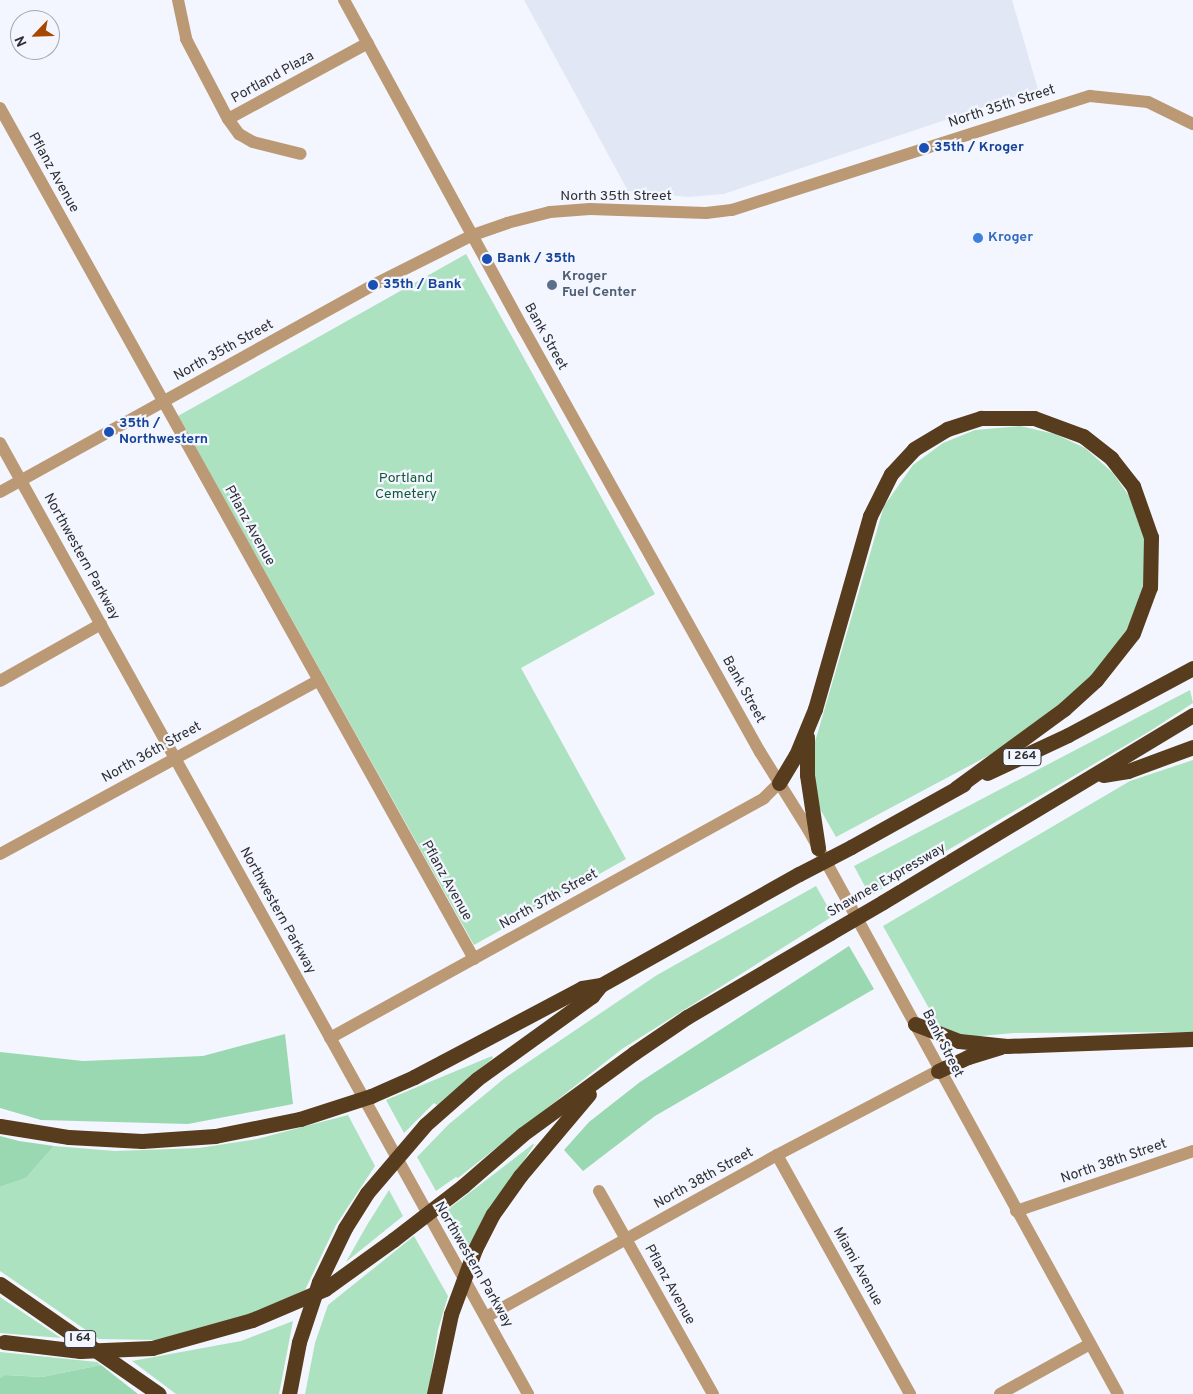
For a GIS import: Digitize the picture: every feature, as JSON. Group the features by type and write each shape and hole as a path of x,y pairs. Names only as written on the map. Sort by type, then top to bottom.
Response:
{"highway":[{"path":"779,783 796,755 808,727 870,516 882,488 902,461 935,435 980,418 1034,418 1068,428 1111,458 1141,502 1153,554 1146,603 1133,633 1096,680 1064,709 956,788"},
{"name":"I 264","path":"601,985 956,788 1068,735 1193,668"},
{"name":"Shawnee Expressway","path":"600,1079 687,1017 1096,776 1193,715"},
{"path":"808,727 807,776 818,848"},
{"path":"1096,776 1128,771 1193,747"},
{"path":"0,1126 69,1137 142,1141 232,1134 300,1119 366,1098 414,1076 582,988 601,985"},
{"path":"289,1394 299,1342 319,1282 345,1228 367,1193 425,1125 476,1079 592,996 601,985"},
{"path":"915,1024 959,1041 1007,1046 1193,1039"},
{"path":"938,1071 968,1057 1007,1046"},
{"path":"2,1341 74,1351 152,1348 252,1320 325,1289 463,1186 523,1134 600,1079"},
{"path":"434,1394 451,1314 475,1249 493,1214 520,1176 600,1079"},
{"name":"I 64","path":"0,1284 159,1394"},
{"path":"0,1292 146,1394"}],"street":[{"name":"Portland Plaza","path":"178,0 186,39 228,119 368,43"},
{"name":"Bank Street","path":"344,0 473,236 779,783 818,848 915,1024 938,1071 1118,1394"},
{"name":"North 35th Street","path":"0,492 373,285 473,236 550,212 590,209 706,213 732,210 1090,96 1148,102 1193,124"},
{"name":"Pflanz Avenue","path":"0,108 3,122 319,680 474,959"},
{"path":"228,119 239,134 253,142 301,154"},
{"name":"Northwestern Parkway","path":"0,443 528,1394"},
{"path":"0,681 101,624"},
{"name":"North 36th Street","path":"0,854 319,680"},
{"name":"North 37th Street","path":"330,1038 764,798 779,783"},
{"name":"North 38th Street","path":"486,1317 777,1155 938,1071"},
{"name":"North 38th Street","path":"1016,1211 1193,1151"},
{"name":"Miami Avenue","path":"777,1155 910,1394"},
{"name":"Pflanz Avenue","path":"599,1191 713,1394"},
{"path":"1000,1394 1090,1344"}],"shaded area":[{"path":"524,0 1012,0 1038,89 724,194 688,197 628,191"}],"green space":[{"name":"Portland Cemetery","path":"466,254 655,594 521,668 626,859 474,945 178,416"},
{"path":"1020,426 1055,434 1085,448 1113,473 1129,496 1143,531 1147,557 1142,599 1134,619 1090,681 999,750 836,837 820,809 817,809 812,752 884,506 913,465 943,443 975,430"},
{"path":"1190,690 1193,703 1150,731 870,896 854,866"},
{"path":"1193,760 1193,1032 1014,1033 970,1037 940,1028 883,926 1130,781"},
{"path":"816,886 833,916 622,1049 458,1178 456,1177 436,1191 417,1157 449,1124 506,1077 657,975"},
{"path":"849,946 874,989 655,1116 583,1171 564,1150 589,1122 640,1082"},
{"path":"285,1034 293,1104 188,1124 41,1120 0,1108 0,1052 83,1061 203,1056"},
{"path":"492,1056 493,1058 437,1105 434,1103 404,1133 386,1100"},
{"path":"348,1115 375,1166 336,1225 305,1290 258,1312 155,1340 99,1339 0,1271 0,1187 26,1178 54,1146 115,1151 199,1148 257,1139"},
{"path":"0,1136 54,1146 26,1178 0,1187"},
{"path":"534,1145 467,1248 447,1210"},
{"path":"389,1190 403,1216 346,1262 367,1225"},
{"path":"414,1236 448,1296 438,1330 428,1394 305,1394 315,1343 328,1305"},
{"path":"0,1297 61,1338 0,1333"},
{"path":"293,1321 279,1394 176,1394 132,1361 241,1341"},
{"path":"0,1352 97,1362 101,1365 42,1377 6,1375 0,1378"},
{"path":"101,1365 138,1394 0,1394 0,1378 5,1375 42,1377"}],"place":[{"name":"35th / Kroger","path":"924,148"},
{"name":"Kroger","path":"978,238"},
{"name":"Bank / 35th","path":"487,259"},
{"name":"35th / Bank","path":"373,285"},
{"name":"Kroger Fuel Center","path":"552,285"},
{"name":"35th / Northwestern","path":"109,432"}]}
